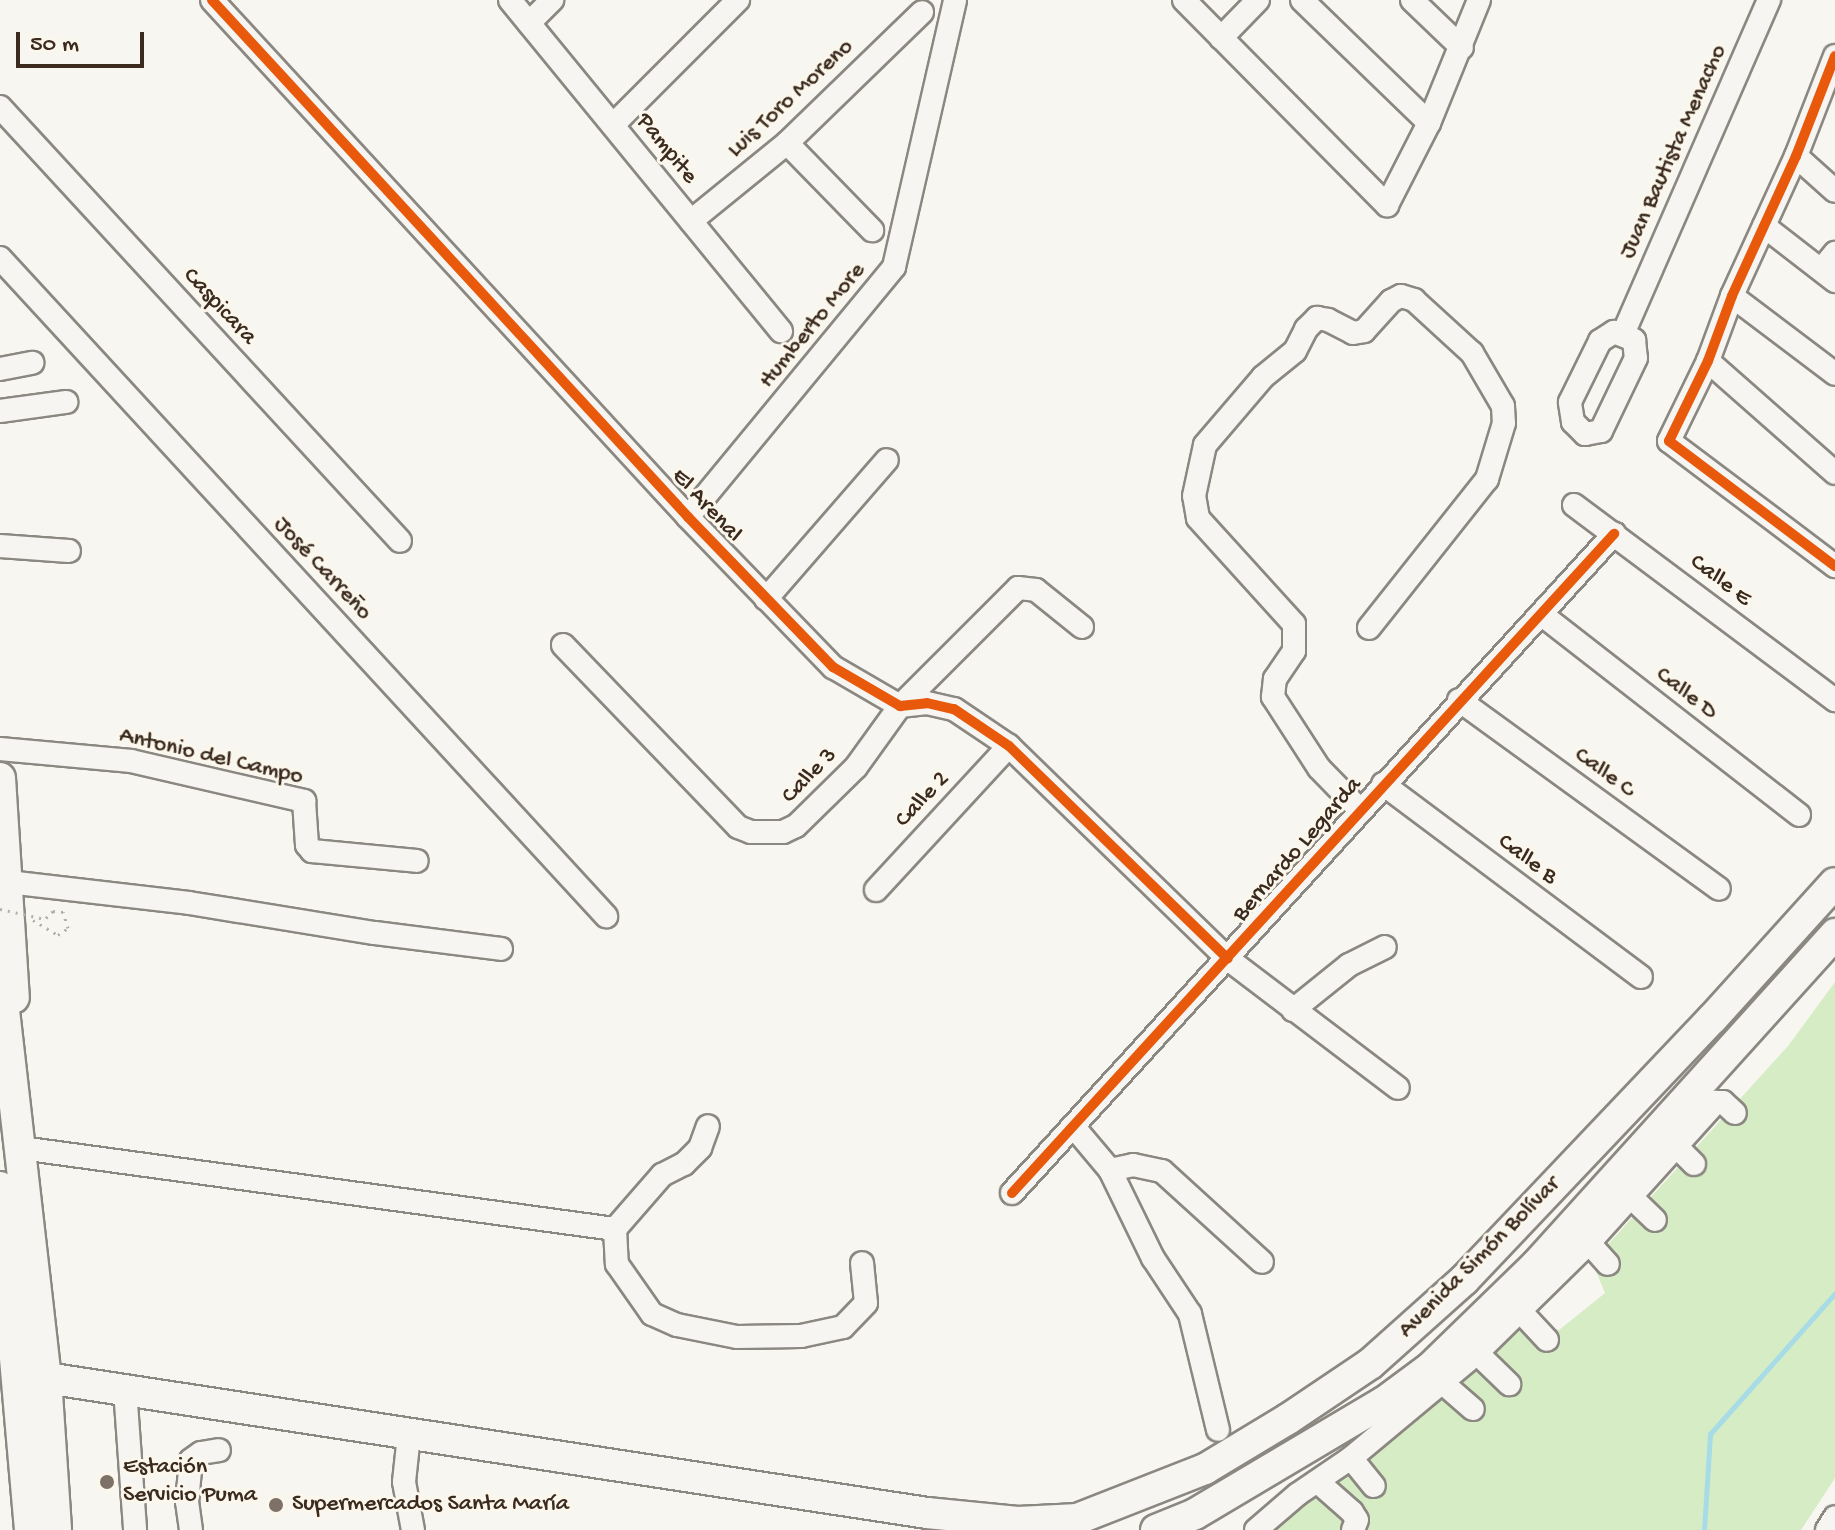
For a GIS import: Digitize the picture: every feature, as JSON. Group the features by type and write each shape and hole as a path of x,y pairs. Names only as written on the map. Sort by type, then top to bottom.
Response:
{"highway":[{"path":"0,778 4,896 21,1148"},
{"name":"Avenida Simón Bolívar","path":"1049,1530 1205,1469 1370,1364 1464,1280 1835,883"},
{"name":"Avenida Simón Bolívar","path":"1156,1530 1198,1522 1384,1402 1430,1368 1537,1264 1835,934"},
{"path":"0,975 46,1378 56,1530"},
{"path":"0,1187 30,1530"},
{"path":"46,1378 409,1435 900,1519 1018,1522 1078,1519"}],"street":[{"name":"El Arenal","path":"212,0 766,599 833,667 900,706"},
{"name":"Pampite","path":"510,0 781,331"},
{"path":"529,23 552,0"},
{"path":"613,125 738,0"},
{"name":"Humberto More","path":"688,517 894,267 955,0"},
{"path":"1184,0 1387,205 1429,123 1479,0"},
{"path":"1221,38 1258,0"},
{"path":"1302,0 1429,123"},
{"path":"1412,0 1462,48"},
{"name":"Juan Bautista Menacho","path":"1625,329 1769,0"},
{"name":"Luis Toro Moreno","path":"691,221 787,143 922,12"},
{"path":"1835,56 1829,95 1796,156 1732,296 1708,361 1669,441 1835,566"},
{"name":"Caspicara","path":"0,107 400,541"},
{"path":"787,143 872,230"},
{"path":"1796,156 1835,191"},
{"path":"1764,226 1831,267"},
{"name":"José Carreño","path":"0,258 606,916"},
{"path":"1359,809 1319,768 1273,697 1275,679 1294,651 1294,624 1198,518 1194,496 1205,445 1263,377 1295,351 1306,329 1317,318 1353,333 1364,331 1391,301 1401,296 1414,300 1472,353 1503,406 1504,423 1487,479 1369,628"},
{"path":"1732,296 1835,374"},
{"path":"1708,361 1835,473"},
{"path":"0,369 32,363"},
{"path":"0,411 66,402"},
{"path":"766,599 887,460"},
{"name":"Calle E","path":"1574,505 1835,700"},
{"name":"Bernardo Legarda","path":"1012,1193 1228,959 1359,809 1614,534"},
{"path":"0,546 69,551"},
{"name":"Calle 3","path":"563,645 738,827 751,832 783,832 796,826 856,767 900,706 1018,588 1036,590 1082,627"},
{"name":"Calle D","path":"1541,614 1799,815"},
{"name":"Calle C","path":"1459,700 1719,889"},
{"path":"900,706 927,703 954,709 1009,746 1228,959 1398,1088"},
{"name":"Calle 2","path":"876,890 1009,746"},
{"name":"Antonio del Campo","path":"0,749 131,761 304,801 307,845 312,851 417,861"},
{"name":"Calle B","path":"1383,784 1641,977"},
{"path":"4,896 189,903 375,933 501,949"},
{"path":"1293,1010 1349,965 1385,947"},
{"path":"1256,1530 1444,1384 1589,1243 1716,1102 1723,1102 1735,1113"},
{"path":"708,1126 700,1148 684,1164 662,1175 615,1229 617,1264 652,1314 677,1325 737,1337 801,1336 843,1327 866,1303 862,1263"},
{"path":"1073,1126 1110,1170 1153,1258 1190,1314 1218,1430"},
{"path":"1677,1147 1694,1164"},
{"path":"21,1148 615,1229"},
{"path":"1110,1170 1133,1165 1162,1171 1262,1262"},
{"path":"1631,1197 1655,1220"},
{"path":"1589,1243 1608,1264"},
{"path":"1521,1312 1547,1340"},
{"path":"1477,1353 1509,1384"},
{"path":"1444,1384 1473,1409"},
{"path":"125,1389 135,1530"},
{"path":"409,1435 404,1482 413,1530"},
{"path":"191,1530 187,1502 191,1460 201,1453 219,1450"},
{"path":"1351,1458 1374,1486"},
{"path":"1318,1482 1352,1512 1357,1520 1353,1530"},
{"path":"1827,1530 1835,1517"}],"path":[{"path":"4,896 45,922 49,933 64,933 69,922 63,912 57,911 45,922"}],"green space":[{"path":"1835,982 1835,1478 1801,1530 1249,1530 1491,1358 1527,1321 1559,1330 1605,1293 1592,1262 1788,1046"}],"waterway":[{"path":"1704,1530 1710,1434 1835,1293"}],"cycle path":[{"path":"212,0 688,517 833,667 900,706 927,703 954,709 1009,746 1228,959"},
{"path":"1835,56 1796,156 1732,296 1708,361 1669,441 1835,566"},
{"path":"1012,1193 1614,534"}],"place":[{"name":"Estación Servicio Puma","path":"107,1482"},
{"name":"Supermercados Santa María","path":"276,1505"}]}
